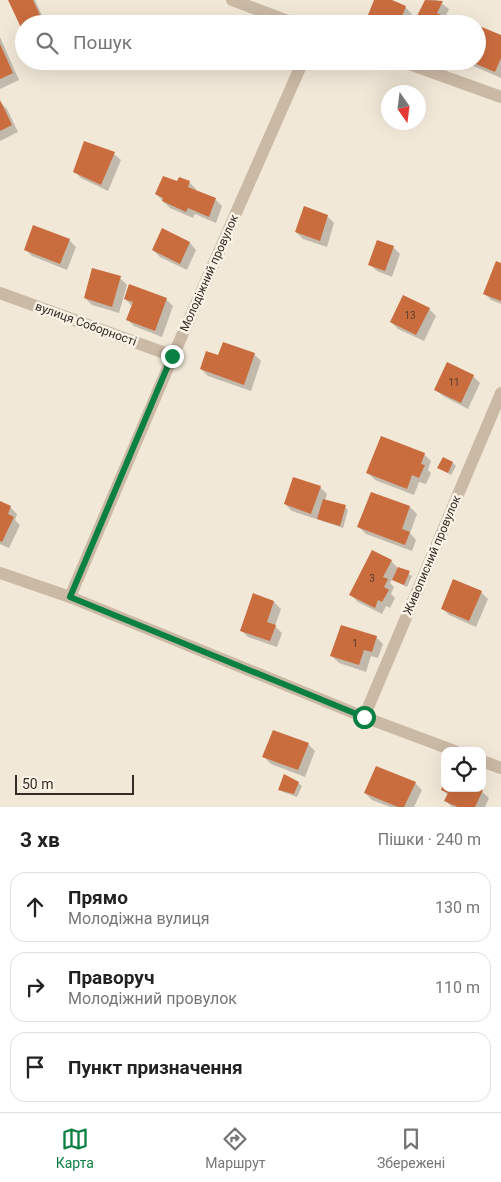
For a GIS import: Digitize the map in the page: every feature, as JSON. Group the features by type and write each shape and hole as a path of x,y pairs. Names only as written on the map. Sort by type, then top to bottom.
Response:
{"street":[{"path":"232,0 272,15"},
{"name":"Молодіжний провулок","path":"70,597 172,356 299,70"},
{"path":"426,70 501,97"},
{"name":"вулиця Соборності","path":"0,293 172,356"},
{"name":"Живописний провулок","path":"364,717 501,393"},
{"path":"0,573 70,597 364,717 445,747"},
{"path":"486,762 501,768"}],"building":[{"path":"8,0 33,0 40,15 15,15"},
{"path":"374,0 392,0 406,6 402,15 368,15"},
{"path":"425,0 443,1 437,13 441,15 418,15"},
{"path":"486,29 501,35 501,58 495,72 486,68"},
{"path":"0,44 13,73 0,79"},
{"path":"0,100 12,125 0,131"},
{"path":"84,141 115,152 101,185 73,172"},
{"path":"163,176 177,181 179,177 190,181 188,187 216,198 209,217 188,208 186,212 162,201 163,198 155,194"},
{"path":"304,206 328,215 320,241 295,232"},
{"path":"33,225 70,239 60,264 24,250"},
{"path":"162,228 190,242 180,264 152,250"},
{"path":"377,240 394,246 385,271 368,265"},
{"path":"496,261 501,263 501,301 483,294"},
{"path":"92,268 121,276 112,307 84,298"},
{"path":"129,284 167,298 155,331 126,320 133,302 124,299"},
{"path":"403,295 430,308 416,335 390,322"},
{"path":"223,342 255,353 244,385 200,369 206,351 218,355"},
{"path":"447,362 474,375 461,403 434,390"},
{"path":"381,436 425,453 421,464 425,465 419,478 412,475 407,489 366,473"},
{"path":"443,457 453,462 448,473 437,468"},
{"path":"293,477 321,486 311,514 284,504"},
{"path":"371,492 410,506 402,529 410,532 405,545 357,527"},
{"path":"323,499 346,505 340,526 317,519"},
{"path":"0,501 11,506 8,514 14,517 2,542 0,541"},
{"path":"372,550 392,560 383,577 388,579 384,587 389,590 382,602 378,600 375,608 349,595"},
{"path":"398,567 410,571 404,585 392,580"},
{"path":"453,579 482,591 469,621 441,609"},
{"path":"253,593 274,601 267,622 276,625 270,641 240,631"},
{"path":"341,625 377,636 372,652 364,650 359,665 330,656"},
{"path":"273,730 309,743 298,770 262,757"},
{"path":"376,766 416,782 404,807 398,807 364,793"},
{"path":"284,774 299,782 294,794 278,790"},
{"path":"446,792 482,792 475,807 458,807 444,801 448,793"}],"route":[{"path":"172,356 70,597 364,717"}]}
